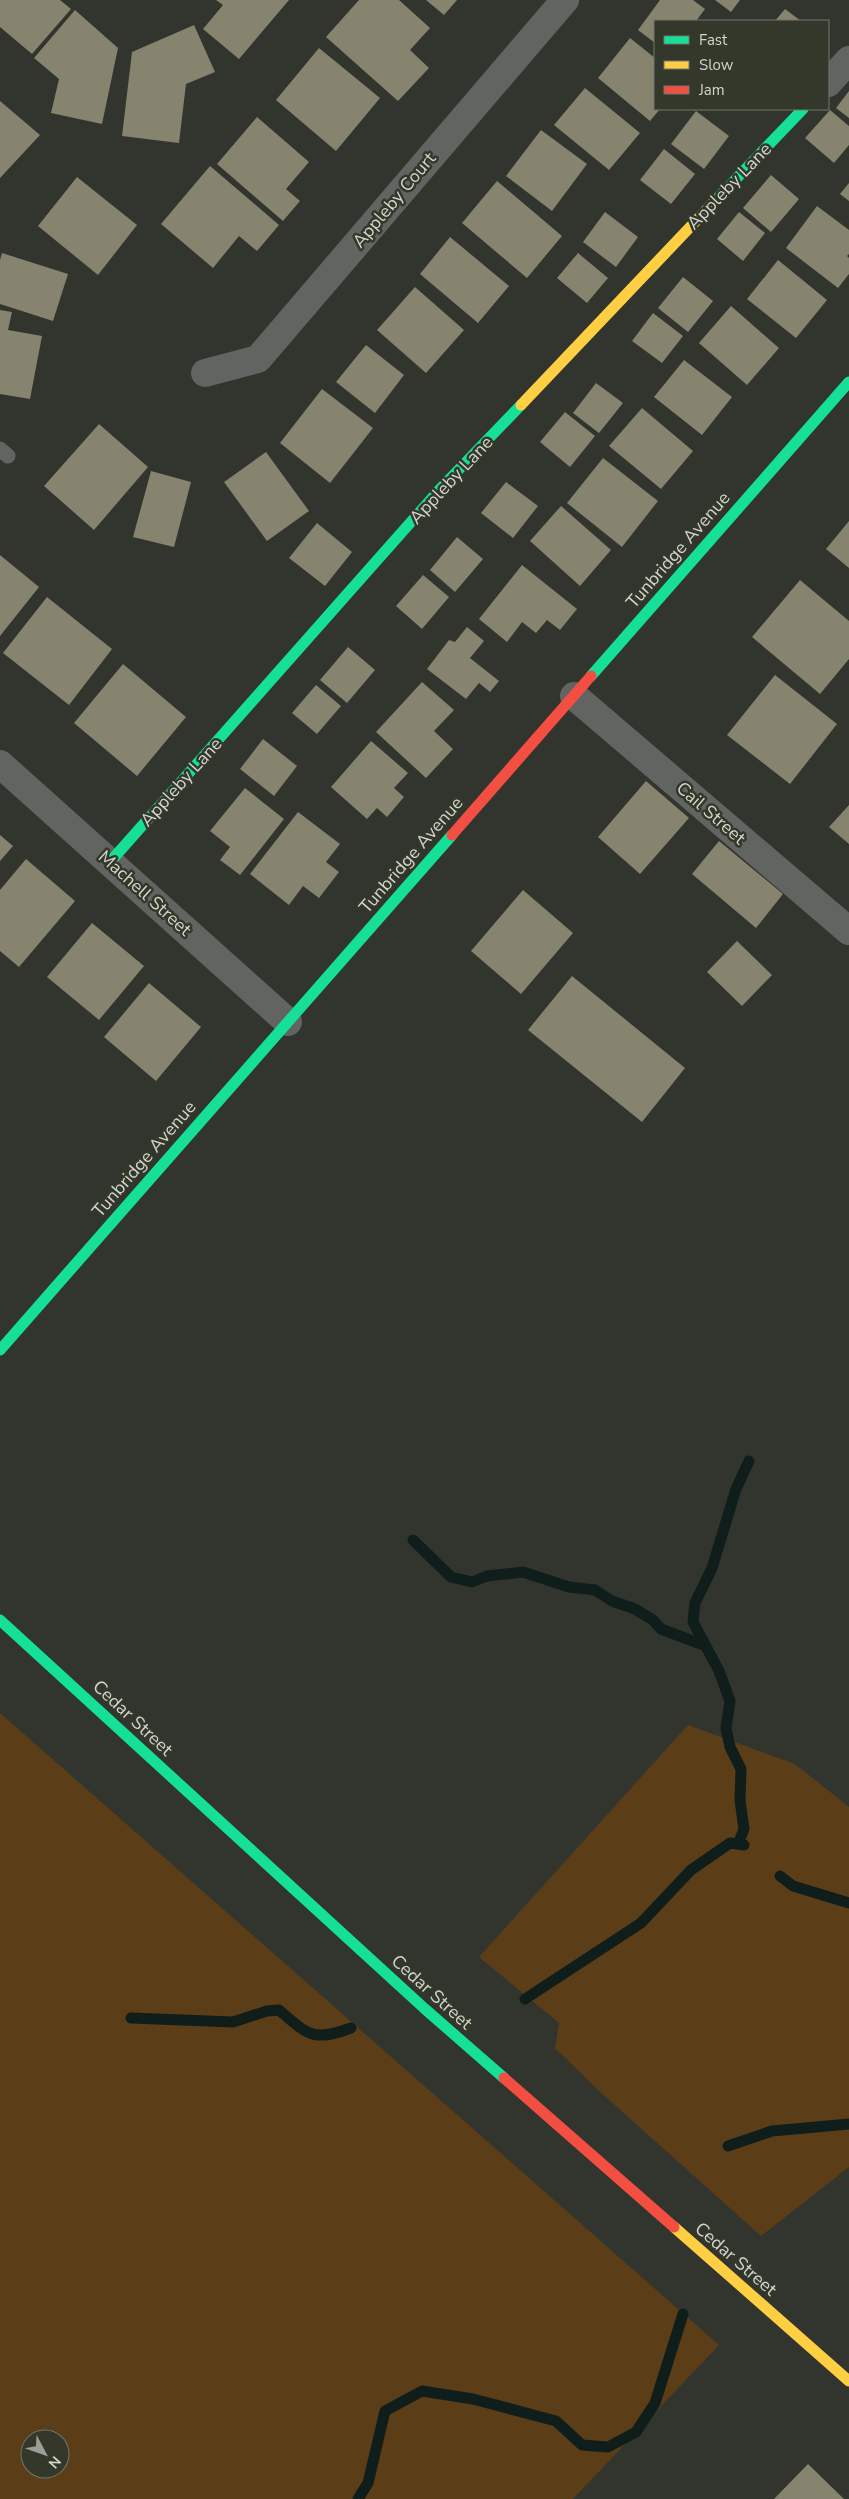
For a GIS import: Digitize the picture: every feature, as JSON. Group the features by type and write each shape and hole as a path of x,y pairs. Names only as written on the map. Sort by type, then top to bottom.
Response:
{"street":[{"name":"Appleby Court","path":"205,373 258,359 565,0"},
{"path":"829,82 849,60"},
{"name":"Appleby Lane","path":"110,862 441,488 802,110"},
{"name":"Tunbridge Avenue","path":"0,1350 849,382"},
{"name":"Cail Street","path":"574,696 849,931"},
{"name":"Machell Street","path":"0,764 288,1022"},
{"name":"Cedar Street","path":"0,1620 425,2009 849,2381"}],"shaded area":[{"path":"0,1713 719,2345 573,2499 0,2499"},
{"path":"688,1725 795,1764 849,1807 849,2167 761,2236 598,2090 555,2048 559,2023 479,1957"}],"building":[{"path":"0,0 60,0 71,9 32,54 0,27"},
{"path":"216,0 289,0 239,59 203,29 223,5"},
{"path":"359,0 399,0 430,28 410,50 429,68 398,101 326,37"},
{"path":"426,0 457,0 444,15"},
{"path":"660,0 693,0 705,9 697,20 654,20 654,42 638,30"},
{"path":"715,0 740,0 731,12"},
{"path":"785,9 800,20 776,20"},
{"path":"75,10 118,48 102,124 51,113 59,79 34,58"},
{"path":"194,25 215,72 186,84 179,143 122,136 132,52"},
{"path":"630,38 654,57 654,110 659,110 650,121 598,78"},
{"path":"319,48 380,98 336,151 276,100"},
{"path":"585,88 640,133 609,170 554,125"},
{"path":"849,91 849,118 836,108"},
{"path":"0,101 40,135 0,178"},
{"path":"830,110 849,126 849,145 834,163 805,138"},
{"path":"696,111 729,136 704,169 671,144"},
{"path":"257,117 309,162 286,189 300,201 283,221 217,164"},
{"path":"541,130 587,164 552,211 506,176"},
{"path":"664,149 695,174 671,204 640,180"},
{"path":"210,166 279,225 257,251 239,236 213,268 161,224"},
{"path":"771,175 799,199 771,232 743,208"},
{"path":"77,177 137,225 98,275 38,226"},
{"path":"497,181 562,236 527,278 462,223"},
{"path":"849,183 849,201 840,194"},
{"path":"817,206 849,230 849,254 847,256 849,258 849,274 838,288 786,248"},
{"path":"605,212 638,237 616,267 583,242"},
{"path":"739,212 765,233 743,261 717,239"},
{"path":"450,237 509,286 478,323 420,274"},
{"path":"2,253 68,274 53,321 0,304 0,260"},
{"path":"578,253 608,278 587,303 557,278"},
{"path":"778,260 827,300 796,338 747,299"},
{"path":"683,277 713,301 688,332 658,308"},
{"path":"415,287 464,330 426,373 377,330"},
{"path":"731,306 779,348 747,385 699,343"},
{"path":"0,310 12,312 8,330 42,336 30,399 0,394"},
{"path":"653,313 683,336 662,363 632,341"},
{"path":"366,345 404,375 375,413 336,382"},
{"path":"684,360 732,397 702,435 654,397"},
{"path":"596,383 623,403 599,433 573,413"},
{"path":"322,389 373,428 330,483 280,443"},
{"path":"642,408 693,451 661,489 609,446"},
{"path":"565,412 595,436 570,467 540,442"},
{"path":"99,424 148,467 94,530 44,486"},
{"path":"266,452 309,511 267,541 224,482"},
{"path":"603,458 658,501 622,547 567,503"},
{"path":"151,471 191,482 174,547 133,537"},
{"path":"506,482 538,506 513,538 481,513"},
{"path":"561,506 611,550 580,586 530,541"},
{"path":"849,521 849,568 826,549"},
{"path":"317,523 352,552 325,586 289,558"},
{"path":"457,537 483,559 455,592 430,570"},
{"path":"0,555 39,587 0,636"},
{"path":"522,565 577,609 560,630 547,620 536,633 522,622 507,642 479,619"},
{"path":"423,575 449,597 422,629 396,606"},
{"path":"800,580 849,621 849,659 820,694 752,637"},
{"path":"47,597 112,649 69,705 3,653"},
{"path":"467,627 484,641 470,658 499,681 490,692 479,683 466,699 427,669 449,640 455,642"},
{"path":"348,647 375,670 347,703 320,680"},
{"path":"123,664 186,717 137,776 74,723"},
{"path":"775,675 837,724 790,784 727,735"},
{"path":"422,682 454,710 434,731 453,749 426,778 376,732"},
{"path":"316,685 341,706 317,734 292,713"},
{"path":"263,739 297,766 274,796 240,769"},
{"path":"371,741 408,773 394,788 404,797 387,817 377,808 367,819 331,787"},
{"path":"646,781 689,818 640,874 598,837"},
{"path":"245,788 284,819 240,875 220,860 230,847 210,831"},
{"path":"849,805 849,844 829,827"},
{"path":"298,812 340,844 326,862 339,872 319,898 303,886 289,905 250,874"},
{"path":"0,835 13,846 0,861"},
{"path":"719,841 783,894 756,928 692,874"},
{"path":"26,859 75,901 19,967 0,951 0,890"},
{"path":"523,890 573,933 521,994 471,951"},
{"path":"92,923 144,966 99,1020 47,977"},
{"path":"737,941 772,975 742,1006 707,972"},
{"path":"572,976 685,1068 642,1122 528,1030"},
{"path":"149,983 201,1027 156,1081 104,1037"},
{"path":"808,2464 844,2499 774,2499"}],"waterway":[{"path":"738,1844 744,1829 740,1800 741,1769 730,1747 726,1728 730,1701 719,1671 693,1622 695,1603 712,1568 736,1489 749,1461"},
{"path":"413,1540 451,1577 472,1582 487,1576 523,1572 569,1587 595,1590 612,1601 635,1609 653,1620 661,1629 706,1646"},
{"path":"525,1999 641,1923 691,1870 730,1843 744,1845"},
{"path":"780,1876 793,1886 849,1903"},
{"path":"131,2018 233,2022 267,2011 279,2010 297,2025 312,2034 328,2035 351,2028"},
{"path":"728,2146 772,2131 849,2124"},
{"path":"358,2499 368,2483 385,2411 422,2391 473,2399 556,2421 582,2445 608,2447 636,2432 655,2403 683,2314"}],"traffic: fast":[{"path":"712,204 802,110"},
{"path":"591,676 849,382"},
{"path":"110,862 441,488 521,405"},
{"path":"0,1350 452,835"},
{"path":"0,1620 425,2009 504,2078"}],"traffic: slow":[{"path":"521,405 712,204"},
{"path":"674,2227 849,2381"}],"traffic: jam":[{"path":"452,835 591,676"},
{"path":"504,2078 674,2227"}]}
